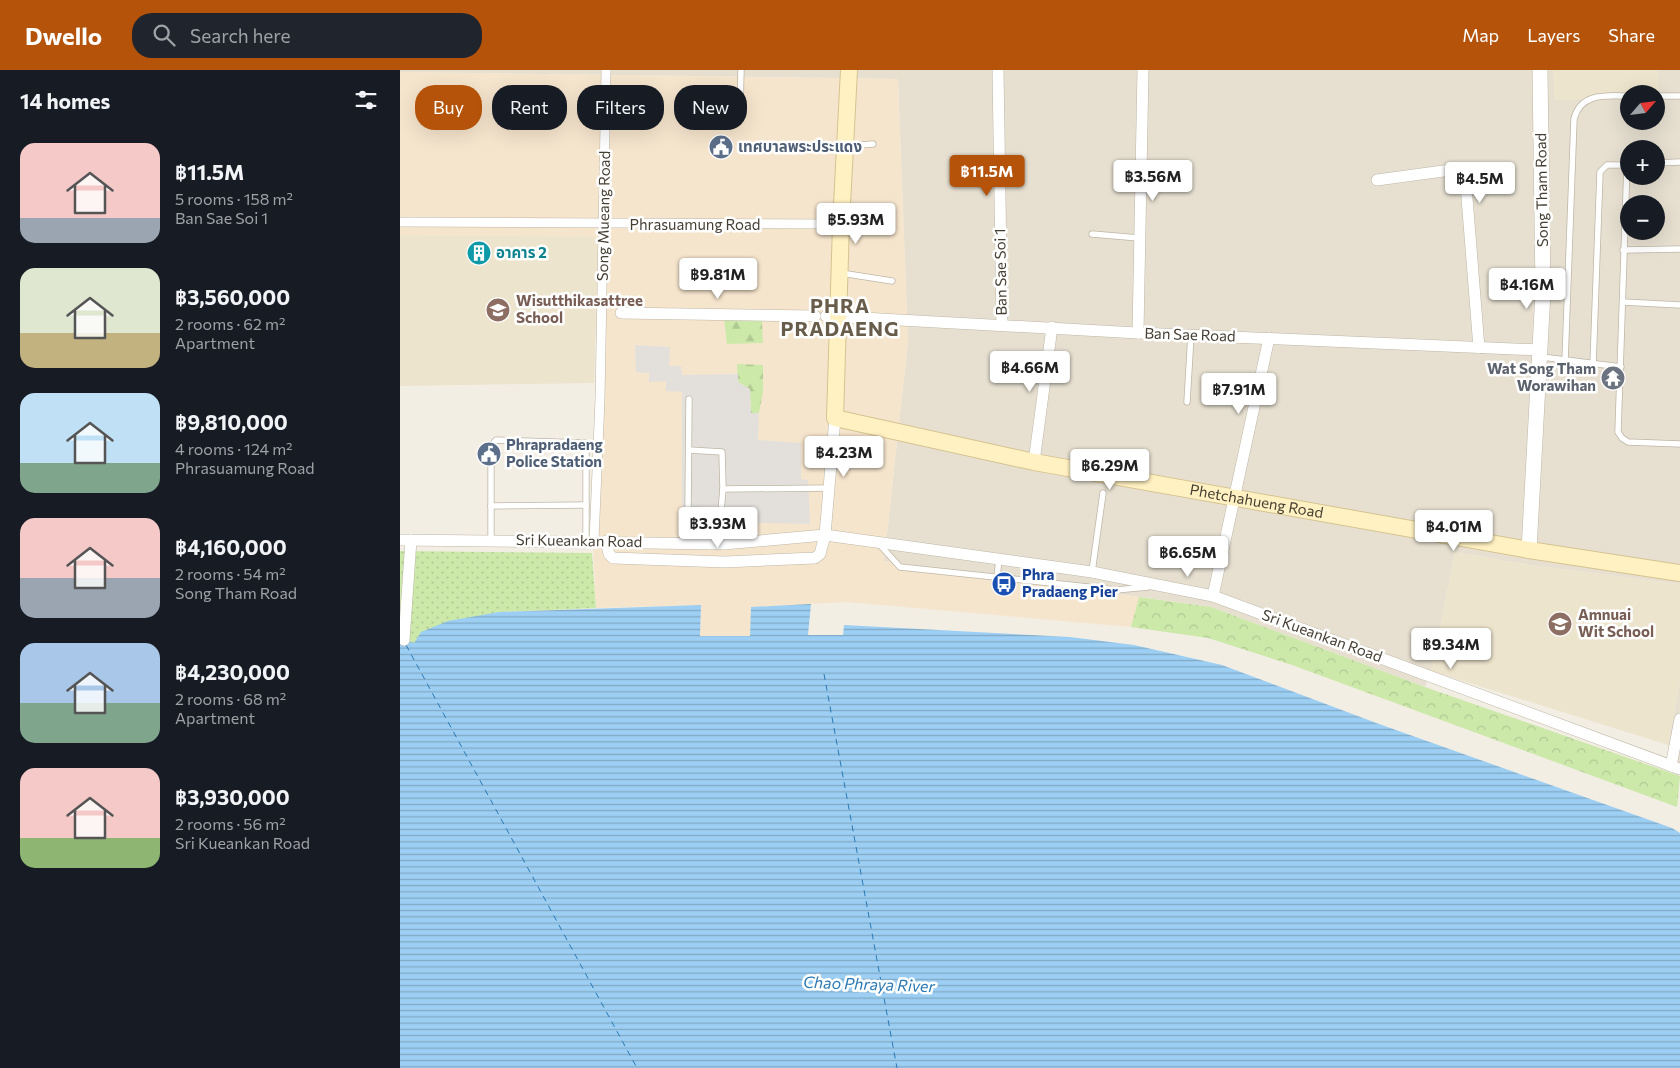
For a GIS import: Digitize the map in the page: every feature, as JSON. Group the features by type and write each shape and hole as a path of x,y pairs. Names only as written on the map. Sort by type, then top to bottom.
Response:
{"main road":[{"path":"835,418 827,316 839,273 849,70"},
{"name":"Phetchahueng Road","path":"835,418 1034,462 1529,550 1680,573"}],"street":[{"name":"Song Mueang Road","path":"595,541 600,399 606,70"},
{"name":"Ban Sae Soi 1","path":"998,70 1002,324"},
{"path":"1138,333 1142,70"},
{"name":"Song Tham Road","path":"1529,550 1543,292 1540,70"},
{"path":"1377,180 1458,169 1465,173 1479,348"},
{"name":"Phrasuamung Road","path":"400,222 841,224"},
{"name":"Ban Sae Road","path":"622,313 827,316 1002,324 1138,333 1479,348 1540,354"},
{"path":"1034,462 1052,327"},
{"path":"1214,596 1269,338"},
{"path":"595,541 613,558 725,562 815,558 820,554 825,535 835,418"},
{"name":"Sri Kueankan Road","path":"405,540 720,543 825,535 1092,572 1214,596 1675,767"},
{"path":"404,640 405,540"},
{"path":"1675,767 1680,719"}],"lane":[{"path":"741,70 741,85"},
{"path":"1665,96 1680,96"},
{"path":"1565,361 1574,119 1577,108 1588,99 1620,97"},
{"path":"845,147 873,144"},
{"path":"1665,163 1680,162"},
{"path":"1593,365 1600,172 1607,165 1620,165"},
{"path":"1627,185 1623,250 1618,432 1628,442 1680,444"},
{"path":"1092,234 1139,238"},
{"path":"1623,250 1680,248"},
{"path":"839,273 892,281"},
{"path":"1623,302 1680,305"},
{"path":"1187,402 1191,335"},
{"path":"1540,354 1565,361 1621,367"},
{"path":"689,399 688,510 722,511"},
{"path":"491,540 491,446 496,440 584,441 586,448 586,505 595,541"},
{"path":"689,450 722,452 723,489 720,543"},
{"path":"723,489 830,488"},
{"path":"1092,572 1103,493"},
{"path":"491,506 586,505"},
{"name":"Sri Kueankan Road","path":"877,543 900,568 1116,590 1157,586"},
{"path":"996,577 999,559"}],"shaded area":[{"path":"400,70 1680,70 1680,584 1530,565 1455,552 1433,664 1425,687 1211,607 884,561 908,342 898,79 400,72"},
{"path":"1553,70 1658,70 1659,85 1620,85 1620,99 1554,100"},
{"path":"400,72 898,79 908,342 884,561 1139,597 1131,627 846,602 752,607 750,636 700,636 701,605 596,608 592,524 599,237 400,235"},
{"name":"Wisutthikasattree School","path":"400,235 599,237 594,383 400,386"},
{"path":"635,345 670,347 669,366 681,366 682,375 738,374 738,382 750,389 751,413 759,413 758,440 801,443 801,479 808,480 810,524 682,521 682,392 666,391 666,381 649,382 649,373 636,372"},
{"name":"Amnuai Wit School","path":"1455,552 1530,565 1680,584 1680,681 1668,745 1431,671"},
{"path":"1680,681 1680,770 1668,745"}],"green space":[{"path":"724,319 762,321 763,343 727,344"},
{"path":"737,364 763,365 763,392 759,413 751,413 750,390 738,382"},
{"path":"400,551 592,553 596,608 499,612 414,643 400,638"},
{"path":"1139,597 1211,607 1425,687 1680,776 1677,807 1292,665 1208,638 1131,627"}],"water":[{"name":"Chao Phraya River","path":"811,604 808,635 843,635 844,625 1070,637 1134,645 1222,665 1379,724 1672,828 1680,833 1680,1068 400,1068 400,638 414,643 421,632 448,621 499,612 701,605 700,636 750,636 751,607"}],"ferry route":[{"path":"406,645 637,1068"},
{"path":"824,674 897,1068"}],"place":[{"name":"เทศบาลพระประแดง","path":"721,147"},
{"name":"อาคาร 2","path":"479,253"},
{"name":"Wisutthikasattree School","path":"498,310"},
{"name":"Wat Song Tham Worawihan","path":"1613,378"},
{"name":"Phrapradaeng Police Station","path":"489,454"},
{"name":"Phra Pradaeng Pier","path":"1004,584"},
{"name":"Amnuai Wit School","path":"1560,624"}],"district":[{"name":"PHRA PRADAENG","path":"840,318"}]}
